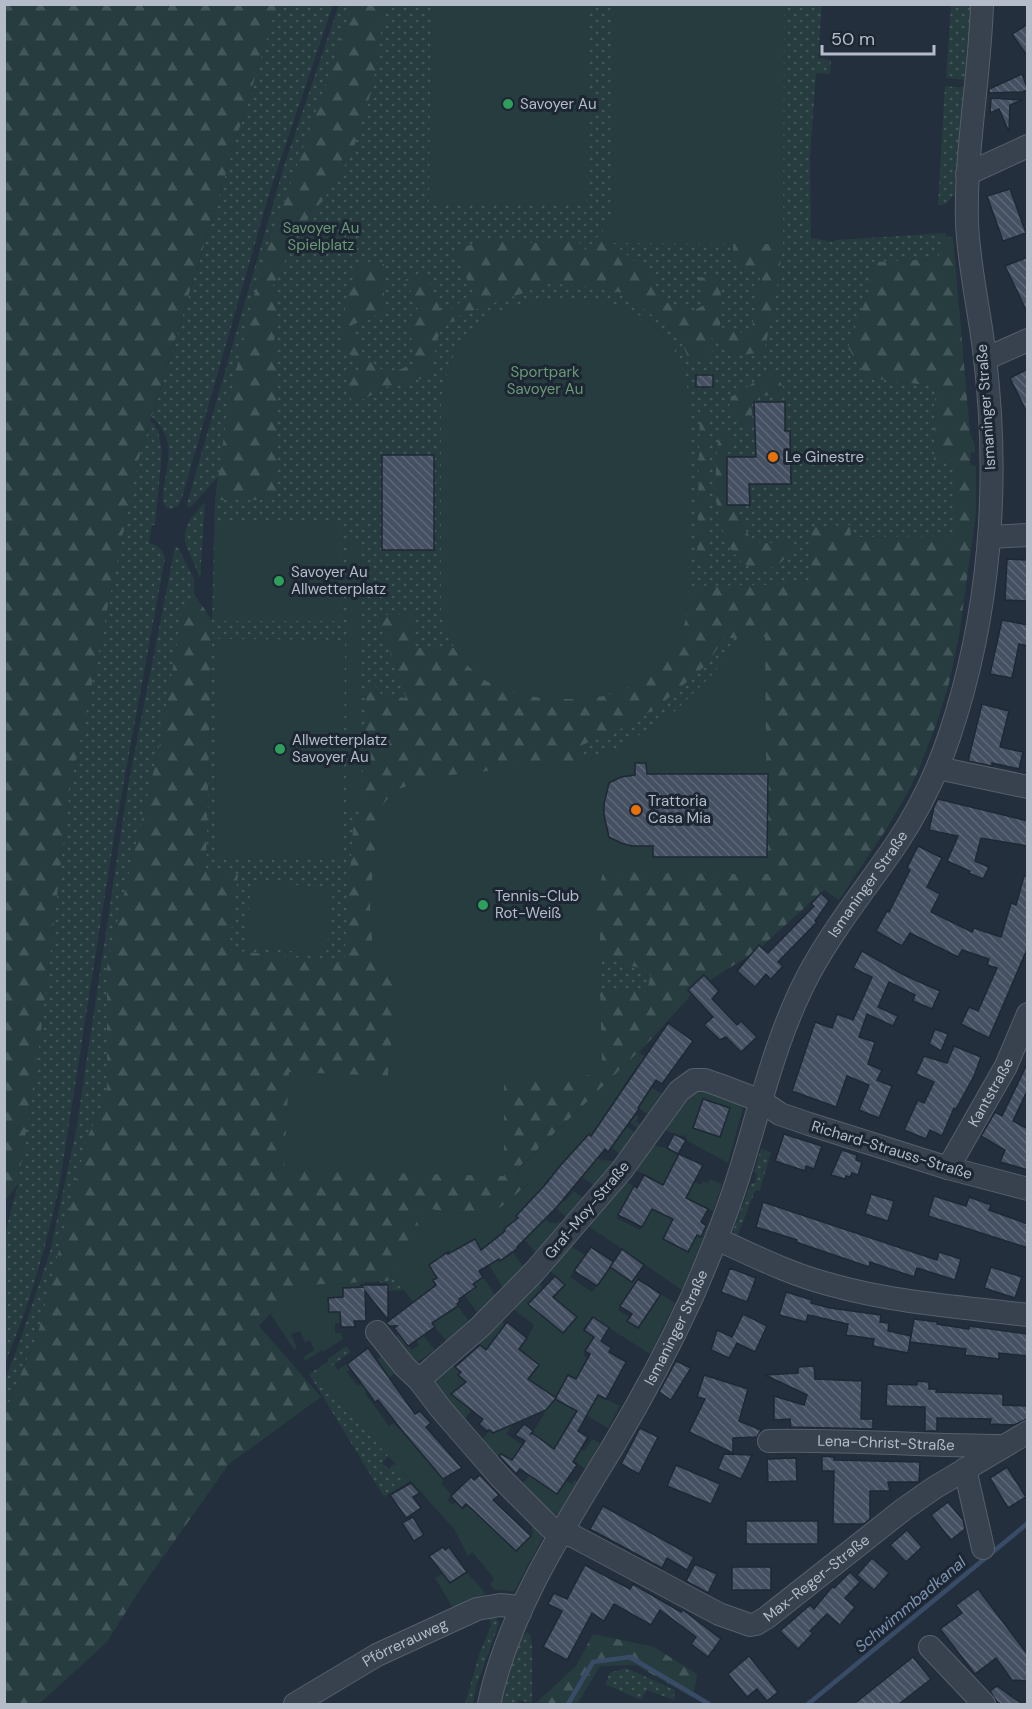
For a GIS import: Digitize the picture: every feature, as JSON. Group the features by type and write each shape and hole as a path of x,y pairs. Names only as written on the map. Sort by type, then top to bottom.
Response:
{"street":[{"name":"Ismaninger Straße","path":"489,1704 520,1613 562,1533 649,1383 690,1302 717,1239 738,1180 786,1022 810,971 898,842 921,803 938,768 961,699 981,604 990,537 992,448 985,359 969,249 967,174 982,4"},
{"path":"967,174 1028,146"},
{"path":"985,359 1028,340"},
{"path":"990,537 1028,535"},
{"path":"938,768 1028,787"},
{"name":"Kantstraße","path":"948,1168 1006,1066 1028,1014"},
{"name":"Graf-Moy-Straße","path":"419,1380 480,1327 540,1266 622,1170 683,1086 694,1080 705,1080 761,1101"},
{"name":"Richard-Strauss-Straße","path":"761,1101 780,1114 809,1124 948,1168 1028,1189"},
{"path":"717,1239 788,1270 849,1290 1028,1315"},
{"path":"378,1332 405,1367 419,1380 441,1409 505,1482 551,1528 562,1533"},
{"name":"Max-Reger-Straße","path":"562,1533 575,1537 719,1614 743,1623 756,1624 904,1509 965,1469 1028,1432"},
{"name":"Lena-Christ-Straße","path":"769,1442 813,1440 908,1445 1004,1446"},
{"path":"965,1469 982,1548"},
{"name":"Pförrerauweg","path":"295,1704 377,1655 477,1609 500,1605 511,1606 520,1613"},
{"path":"930,1647 975,1701"}],"green space":[{"path":"5,4 277,5 137,465 69,795 41,1031 18,1184 5,1201"},
{"path":"277,5 333,5 270,191 182,498 178,506 171,509 165,507 163,499 168,445 161,426 152,417"},
{"name":"Sportpark Savoyer Au","path":"339,5 822,5 818,58 831,60 830,74 816,73 810,158 811,238 832,242 946,233 938,259 872,262 869,290 848,348 868,378 935,386 934,459 954,460 955,536 758,950 697,988 642,1049 516,1170 456,1214 391,1275 403,1290 388,1291 387,1283 379,1281 295,1286 259,1326 206,868 215,500 218,477 191,507 187,504 284,166"},
{"path":"353,5 385,5 373,86 352,153 329,192 301,228 273,286 278,321 274,341 278,371 277,500 215,500 229,400 260,271"},
{"name":"Savoyer Au","path":"431,5 587,5 586,205 429,204"},
{"path":"614,5 784,5 783,244 613,243"},
{"path":"951,5 971,5 967,80 946,78"},
{"path":"945,86 966,88 958,196 952,196 946,203 938,205"},
{"path":"613,219 613,243 653,277 662,301 693,311 704,305 697,277 721,279 720,327 751,335 761,271 733,265 733,244 783,244 774,308 764,352 734,356 717,336 711,336 714,347 707,360 689,360 683,345 673,333 625,293 552,283 460,315 440,330 429,377 389,386 352,405 348,375 361,368 342,344 343,317 357,266 384,264 384,312 352,325 364,357 388,374 414,364 409,318 419,307 405,280 424,271 443,316 473,292 454,252 481,240 537,243 575,238 586,250"},
{"path":"944,236 953,237 970,433 975,445 975,452 971,453 970,465 976,466 976,513 959,636 948,687 919,769 887,828 839,900 824,890 758,950 697,988 642,1049 516,1170 529,1183 507,1203 492,1212 478,1214 431,1209 416,1219 425,1239 400,1255 388,1281 295,1286 259,1326 321,1397 229,1464 139,1591 107,1642 39,1704 5,1704 5,1412 38,1333 88,1136 107,1095 107,966 159,748 183,609 194,594 212,620 206,868 238,875 229,950 344,963 353,828 361,810 366,691 373,683 382,695 406,698 377,615 413,614 413,648 454,648 476,673 499,688 525,695 598,697 633,686 658,667 668,655 683,628 688,610 689,586 767,585 810,581 812,527 850,525 851,537 954,536 954,460 934,460 935,386 868,378 848,348 869,290 872,262 938,259","holes":["725,638 746,638 769,874 603,872 595,899 602,956 651,972 647,992 600,991 602,1073 504,1083 388,1076 398,984 373,957 370,899 383,878 582,767 582,745 617,731 658,707 704,667"]},
{"path":"576,298 624,308 643,318 671,345 681,364 687,386 690,412 688,604 683,629 674,649 661,666 645,678 605,695 559,699 516,693 481,677 467,665 455,649 447,630 441,608 441,401 447,373 456,351 469,333 484,319 503,309 525,303"},
{"path":"771,374 781,383 785,395 751,396 753,426 749,430 729,407 731,397"},
{"path":"701,406 710,409 707,475 709,560 708,564 699,565 697,562"},
{"path":"151,421 158,430 162,452 155,525 152,525 149,543 160,548 165,558 116,825 59,1187 36,1277 5,1363 4,1238 18,1184 41,1031 69,795 137,465"},
{"path":"724,431 730,433 732,442 727,457 727,505 736,505 744,528 753,539 767,543 787,539 794,542 795,546 789,555 768,569 752,568 743,563 730,547 724,534 717,506 716,477 719,433"},
{"path":"205,502 200,578 187,546 185,531 195,513"},
{"name":"Savoyer Au Allwetterplatz","path":"218,522 340,523 340,621 217,621"},
{"path":"349,541 361,542 359,810 346,810"},
{"path":"175,547 178,547 194,579 194,594 183,610 159,748 107,966 107,1095 88,1136 38,1333 5,1412 5,1379 50,1252 76,1131 128,786"},
{"name":"Tennis-Club Rot-Weiß","path":"744,637 765,637 769,874 603,872 595,899 602,956 600,991 602,1074 504,1083 504,1176 284,1170 289,1072 388,1076 398,985 373,957 370,899 378,820 383,804 396,790 433,777 576,761 622,746 673,713 710,677"},
{"name":"Allwetterplatz Savoyer Au","path":"217,639 345,640 343,859 215,858"},
{"path":"252,880 333,889 326,955 244,946"},
{"path":"638,1052 652,1061 645,1073 636,1068 622,1088 642,1101 651,1087 660,1093 669,1094 652,1117 628,1101 624,1106 639,1117 636,1121 645,1127 642,1131 629,1122 626,1126 639,1135 623,1157 605,1142 597,1158 618,1163 597,1188 578,1174 560,1166 544,1184 564,1202 574,1191 586,1200 569,1220 553,1205 534,1196 516,1216 532,1232 545,1219 550,1223 559,1221 564,1225 538,1255 511,1224 488,1244 500,1261 513,1252 522,1265 525,1264 527,1267 505,1291 475,1239 446,1261 475,1287 473,1284 483,1277 497,1298 480,1317 439,1258 429,1265 437,1278 433,1280 436,1285 425,1293 442,1316 458,1306 471,1324 447,1342 391,1275 400,1255 425,1239 416,1219 431,1209 478,1214 492,1212 502,1207 529,1183 516,1171"},
{"path":"702,1089 742,1105 728,1163 686,1140 687,1137 682,1135 680,1137 664,1129 690,1094","holes":["703,1099 730,1108 720,1137 693,1128"]},
{"path":"652,1145 667,1148 679,1154 663,1186 651,1185 654,1179 634,1169"},
{"path":"761,1149 771,1152 760,1190 755,1191 737,1237 733,1231 751,1183 755,1183 757,1173 754,1172"},
{"path":"710,1179 722,1184 713,1211 698,1204 683,1203 694,1182 701,1185 703,1181 708,1183"},
{"path":"625,1181 634,1186 617,1218 640,1230 656,1201 667,1207 663,1214 673,1219 688,1252 703,1223 708,1226 682,1290 587,1225"},
{"path":"569,1245 585,1255 570,1277 592,1292 614,1261 637,1276 638,1279 618,1310 629,1317 627,1321 638,1328 661,1294 675,1303 650,1354 592,1317 583,1329 594,1337 583,1355 618,1377 612,1389 580,1372 576,1379 558,1394 589,1411 598,1395 620,1406 608,1428 579,1411 576,1415 578,1453 581,1449 584,1451 592,1439 600,1443 586,1469 563,1454 559,1460 547,1444 532,1433 545,1413 531,1403 540,1387 536,1384 532,1389 474,1340 499,1319 506,1324 514,1355 534,1325 511,1307 538,1278 542,1288 528,1304 564,1333 577,1317 554,1298 565,1285 548,1269"},
{"path":"364,1282 364,1287 343,1288 343,1297 329,1298 329,1312 341,1312 341,1323 335,1323 335,1333 341,1333 343,1339 305,1361 303,1357 314,1350 310,1340 305,1342 300,1331 291,1334 297,1348 294,1350 270,1313 295,1286"},
{"path":"399,1334 412,1350 419,1345 415,1339 422,1334 435,1350 413,1365 391,1340"},
{"path":"346,1346 351,1352 317,1377 389,1456 382,1462 388,1469 395,1463 410,1481 384,1497 309,1374 328,1362 328,1359"},
{"path":"384,1351 399,1371 365,1393 389,1426 393,1423 405,1434 416,1437 411,1442 437,1472 454,1470 441,1483 452,1495 447,1500 453,1505 456,1502 463,1509 467,1506 472,1510 482,1501 481,1517 516,1551 531,1536 535,1524 541,1531 543,1537 514,1592 496,1591 490,1585 494,1578 472,1552 468,1556 454,1529 317,1377 334,1364 338,1370 350,1361 352,1363 348,1366 351,1369 347,1372 358,1386 381,1366 377,1359"},
{"path":"451,1363 461,1372 458,1375 482,1396 462,1423 436,1388 436,1377"},
{"path":"503,1415 514,1423 506,1434 532,1451 522,1467 501,1454 495,1462 480,1442"},
{"path":"530,1475 557,1494 566,1481 572,1484 575,1480 578,1482 559,1514 549,1514 519,1487"},
{"path":"465,1570 486,1594 453,1608 435,1578 442,1574 450,1583 461,1576 458,1572"},
{"path":"494,1615 499,1623 476,1687 473,1704 465,1704 479,1655 491,1626 490,1619 485,1617"},
{"path":"527,1632 532,1643 532,1703 518,1700 517,1704 498,1704 518,1640"},
{"path":"593,1634 654,1647 697,1674 693,1698 636,1665 600,1666 577,1704 535,1704 576,1666"},
{"path":"626,1668 675,1690 674,1700 647,1690 641,1700 605,1684 610,1673"}],"building":[{"path":"1028,24 1028,57 1012,34"},
{"path":"1022,74 1028,90 989,93 989,89"},
{"path":"991,98 1022,100 1010,105 1009,132 999,109 990,113"},
{"path":"1010,189 1026,233 1003,241 987,196"},
{"path":"1028,257 1028,314 1005,266"},
{"path":"1028,369 1028,415 1010,378"},
{"path":"696,375 713,375 713,387 696,387"},
{"path":"754,402 785,402 785,431 790,431 791,484 749,484 750,505 727,505 727,457 756,457"},
{"path":"382,455 434,455 434,550 382,550"},
{"path":"1007,559 1028,560 1027,601 1005,600"},
{"path":"1002,620 1028,625 1028,646 1019,644 1012,678 990,674"},
{"path":"982,704 1009,711 1000,747 1023,752 1019,769 968,761"},
{"path":"635,763 646,763 647,774 768,774 767,857 653,857 653,846 632,846 609,837 604,804 609,783 621,777 635,775"},
{"path":"938,799 1028,821 1028,846 981,838 975,861 989,867 983,879 969,873 970,871 947,861 958,836 929,830"},
{"path":"918,846 942,858 927,887 940,894 931,912 972,932 974,928 1001,937 1011,903 1016,905 1024,876 1028,876 1028,947 989,1038 961,1024 969,1007 978,1011 997,968 987,965 989,959 962,950 958,957 910,933 902,946 876,931 887,911 889,912 910,870 907,868"},
{"path":"821,893 829,901 815,921 817,922 778,962 783,966 771,979 766,974 755,987 737,971 759,945 768,953 814,906 811,904"},
{"path":"862,951 904,975 940,991 932,1009 913,1001 915,995 889,982 878,1007 898,1016 893,1026 867,1014 859,1037 875,1042 868,1064 882,1070 877,1080 892,1086 879,1118 859,1110 869,1085 847,1076 836,1107 792,1091 815,1022 832,1028 837,1014 853,1020 872,977 853,968"},
{"path":"704,975 719,991 712,999 737,1025 741,1021 757,1037 741,1052 726,1037 720,1040 704,1025 713,1017 688,990"},
{"path":"668,1023 693,1041 662,1084 656,1080 639,1109 608,1152 605,1149 556,1208 518,1248 500,1261 499,1259 479,1271 483,1277 473,1284 476,1287 459,1299 458,1306 432,1323 435,1327 408,1346 394,1328 397,1326 390,1326 386,1323 436,1285 433,1280 437,1278 429,1265 448,1252 448,1254 475,1239 481,1250 518,1218 516,1216 560,1166 589,1134 591,1136"},
{"path":"935,1029 948,1034 941,1051 929,1044"},
{"path":"954,1046 981,1057 974,1076 956,1109 954,1108 942,1136 930,1130 926,1139 904,1130 918,1100 924,1103 934,1082 916,1074 924,1056 947,1063"},
{"path":"1028,1062 1028,1089 1013,1121 1028,1129 1028,1170 1000,1162 1005,1150 981,1136 995,1112 1002,1116"},
{"path":"703,1099 730,1108 720,1137 693,1128"},
{"path":"674,1134 686,1140 678,1154 667,1148"},
{"path":"784,1134 822,1146 814,1169 806,1166 805,1171 775,1161"},
{"path":"842,1150 857,1155 856,1160 862,1162 858,1175 852,1173 845,1179 831,1175"},
{"path":"679,1154 703,1165 686,1198 708,1209 701,1222 706,1226 701,1237 697,1235 688,1252 663,1239 673,1219 652,1209 642,1227 618,1215 634,1186 637,1188 644,1175 663,1185"},
{"path":"871,1194 894,1201 888,1221 865,1214"},
{"path":"934,1196 966,1206 969,1197 991,1205 989,1210 1028,1224 1028,1248 928,1216"},
{"path":"763,1202 937,1260 939,1252 961,1259 955,1280 917,1268 914,1277 870,1262 869,1267 756,1227"},
{"path":"591,1247 614,1262 597,1286 574,1271"},
{"path":"622,1249 644,1265 632,1282 610,1267"},
{"path":"991,1267 1022,1277 1015,1298 984,1288"},
{"path":"730,1268 756,1278 747,1302 721,1292"},
{"path":"555,1276 565,1285 553,1297 577,1317 563,1333 528,1304"},
{"path":"638,1279 661,1294 638,1328 627,1321 632,1314 620,1306"},
{"path":"361,1285 388,1285 388,1320 365,1291 366,1321 354,1321 355,1327 341,1327 340,1312 329,1312 328,1298 343,1297 343,1288 363,1287"},
{"path":"786,1292 830,1308 881,1315 880,1322 889,1323 888,1331 911,1336 908,1353 873,1346 874,1339 846,1335 848,1324 808,1315 806,1322 779,1315"},
{"path":"743,1314 767,1326 755,1352 737,1343 729,1358 711,1350 717,1330 732,1337"},
{"path":"593,1317 609,1328 601,1341 611,1348 609,1352 626,1362 606,1399 598,1395 578,1431 588,1437 573,1462 577,1465 557,1494 520,1469 516,1474 499,1456 501,1454 512,1460 525,1441 515,1435 524,1424 533,1431 530,1435 532,1433 554,1449 577,1411 555,1399 568,1375 576,1379 590,1354 585,1351 594,1337 584,1330"},
{"path":"914,1319 969,1329 969,1326 1028,1334 1028,1356 999,1353 999,1359 965,1355 966,1349 910,1342"},
{"path":"507,1322 527,1338 519,1349 539,1365 528,1379 556,1398 546,1410 493,1433 479,1424 483,1419 451,1394 466,1382 458,1375 461,1372 455,1367 480,1345 486,1350"},
{"path":"368,1348 415,1414 420,1411 431,1423 426,1427 462,1468 443,1479 378,1400 375,1402 347,1364"},
{"path":"676,1361 691,1368 671,1400 659,1392"},
{"path":"814,1366 815,1379 862,1381 861,1419 873,1419 873,1429 791,1427 790,1419 774,1420 774,1396 804,1405 807,1395 765,1375 798,1373 798,1367"},
{"path":"704,1375 748,1389 739,1421 761,1430 757,1437 733,1438 733,1453 689,1432 705,1399 697,1397"},
{"path":"917,1381 929,1382 929,1389 937,1389 936,1392 1003,1394 1003,1405 1027,1406 1027,1419 1014,1425 990,1424 991,1419 937,1418 937,1431 925,1431 925,1407 886,1406 887,1384 917,1385"},
{"path":"640,1428 658,1437 639,1474 621,1464"},
{"path":"724,1454 752,1455 741,1479 718,1469"},
{"path":"822,1456 834,1457 834,1460 920,1462 919,1482 888,1482 890,1491 870,1491 870,1519 864,1524 833,1524 834,1471 822,1471"},
{"path":"796,1458 797,1481 768,1482 767,1459"},
{"path":"676,1465 720,1484 711,1504 667,1486"},
{"path":"1007,1467 1026,1497 1008,1508 990,1478"},
{"path":"480,1475 499,1495 493,1500 531,1536 516,1551 466,1504 462,1508 451,1496 471,1477 474,1480"},
{"path":"411,1483 420,1493 413,1497 421,1508 406,1518 390,1495"},
{"path":"948,1502 963,1520 965,1529 951,1540 931,1515"},
{"path":"603,1506 694,1557 687,1570 667,1558 662,1568 590,1529"},
{"path":"413,1517 424,1535 414,1541 402,1523"},
{"path":"746,1521 818,1521 818,1544 746,1544"},
{"path":"907,1530 922,1547 906,1562 890,1545"},
{"path":"443,1547 445,1550 449,1547 467,1572 450,1583 429,1556"},
{"path":"872,1558 889,1573 874,1590 857,1575"},
{"path":"695,1564 717,1574 708,1593 686,1581"},
{"path":"585,1565 630,1589 633,1584 681,1612 683,1610 721,1639 708,1657 691,1644 696,1637 660,1610 651,1625 614,1604 604,1621 592,1613 567,1660 543,1647 562,1611 548,1604 554,1593 567,1599"},
{"path":"732,1567 771,1567 771,1590 732,1590"},
{"path":"850,1572 860,1582 845,1598 855,1607 840,1625 827,1614 810,1631 813,1633 798,1649 780,1631 810,1605 814,1609 832,1587 834,1588"},
{"path":"978,1589 1028,1655 1028,1681 1012,1680 996,1658 975,1674 940,1629 962,1613 956,1605"},
{"path":"749,1656 778,1692 767,1701 757,1689 747,1697 728,1674"},
{"path":"913,1657 931,1679 899,1704 854,1704"},
{"path":"997,1686 1022,1704 997,1702 990,1691"}],"waterway":[{"name":"Schwimmbadkanal","path":"808,1704 1028,1523"},
{"name":"Schwimmbadkanal","path":"568,1704 593,1662 630,1657 709,1704"}],"place":[{"name":"Savoyer Au","path":"508,104"},
{"name":"Le Ginestre","path":"773,457"},
{"name":"Savoyer Au Allwetterplatz","path":"279,581"},
{"name":"Allwetterplatz Savoyer Au","path":"280,749"},
{"name":"Trattoria Casa Mia","path":"636,810"},
{"name":"Tennis-Club Rot-Weiß","path":"483,905"}],"park label":[{"name":"Savoyer Au Spielplatz","path":"321,236"}]}
